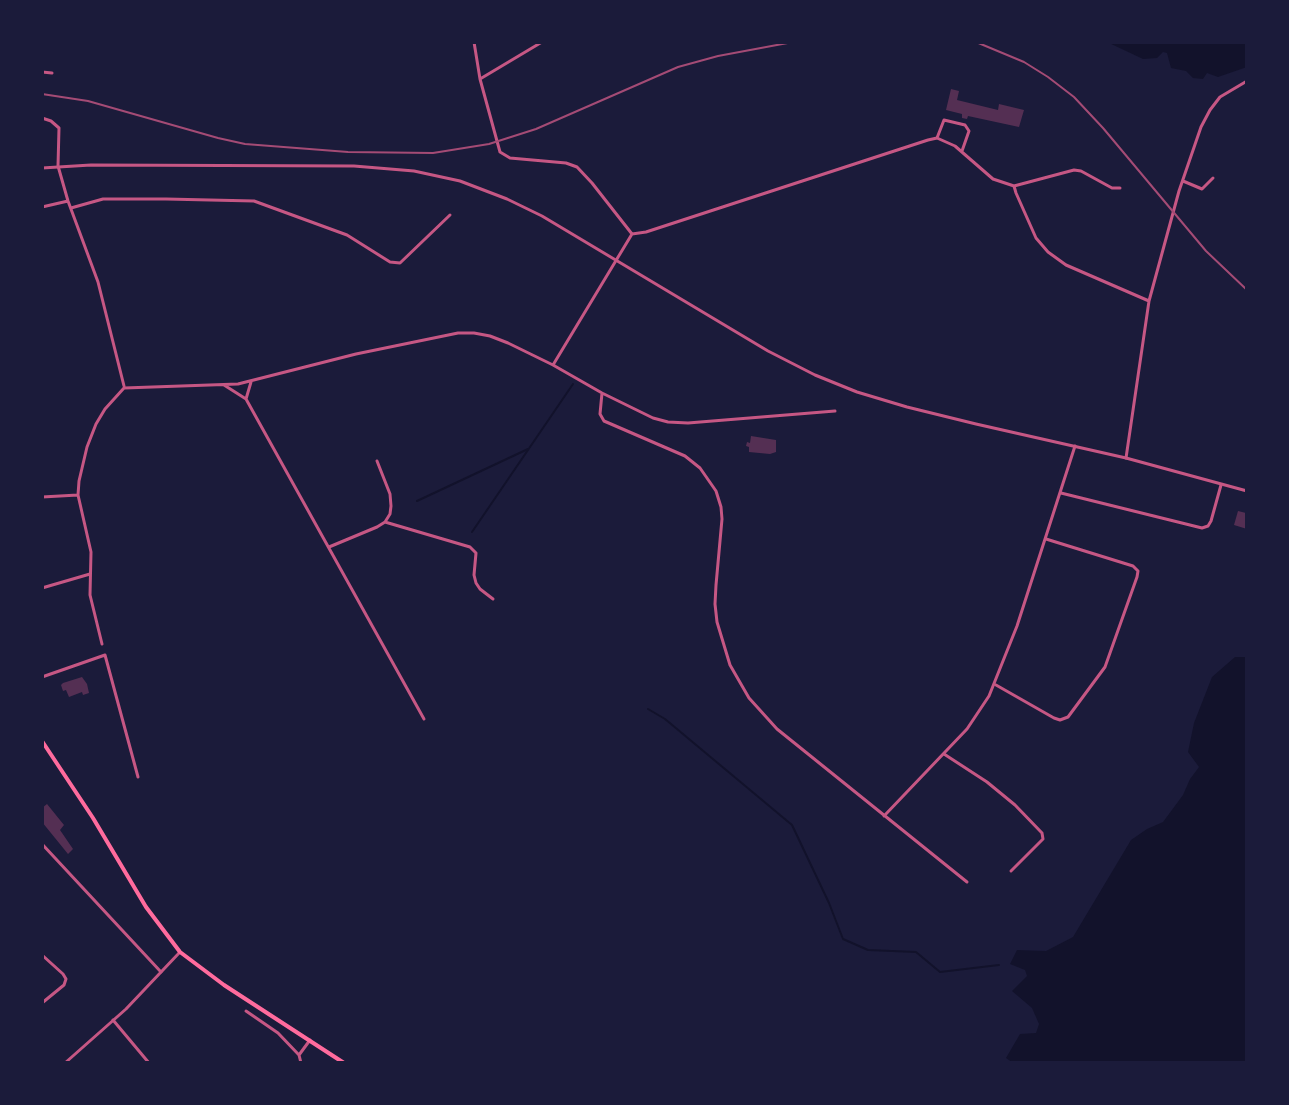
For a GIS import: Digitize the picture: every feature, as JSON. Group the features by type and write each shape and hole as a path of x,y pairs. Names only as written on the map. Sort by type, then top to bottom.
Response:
{"main road":[{"path":"42,741 146,907 180,952 224,985 344,1063"}],"street":[{"path":"474,42 480,79 500,152 510,158 566,163 577,167 632,234"},
{"path":"480,79 542,42"},
{"path":"42,72 52,73"},
{"path":"1126,458 1149,301 1180,187 1210,110 1220,97 1247,81"},
{"path":"42,118 59,128 58,166 98,282 124,388"},
{"path":"937,138 944,120 965,125 969,131 962,151"},
{"path":"632,234 937,138 962,151 993,179 1014,186 1074,170 1112,188 1120,188"},
{"path":"42,168 211,164 354,166 414,171 460,181 507,199 565,229 768,351 857,392 1247,491"},
{"path":"1183,181 1202,189 1213,178"},
{"path":"1014,186 1036,238 1048,252 1066,265 1149,301"},
{"path":"71,208 103,199 254,201 347,235 390,262 400,263 450,215"},
{"path":"42,207 68,201"},
{"path":"553,365 632,234"},
{"path":"102,644 90,595 91,552 78,495 80,471 90,437 105,409 124,388 251,382 356,354 458,333 474,333 490,336 553,365 653,418 677,423 835,411"},
{"path":"246,399 251,382"},
{"path":"224,385 246,399 424,719"},
{"path":"602,393 600,414 604,421 685,456 700,468 716,491 722,519 716,585 717,622 730,665 749,698 777,729 967,882"},
{"path":"884,816 975,719 995,685 1075,445"},
{"path":"329,547 385,522 391,506 390,494 377,461"},
{"path":"1061,493 1202,528 1211,521 1221,485"},
{"path":"42,497 78,495"},
{"path":"385,522 470,547 476,553 476,583 493,599"},
{"path":"995,685 1054,718 1060,720 1068,717 1105,667 1137,577 1137,569 1133,566 1046,539"},
{"path":"42,588 90,574"},
{"path":"42,677 105,655 138,777"},
{"path":"944,754 1015,805 1042,833 1043,839 1011,871"},
{"path":"42,844 161,972"},
{"path":"65,1063 180,952"},
{"path":"42,955 66,979 64,985 42,1003"},
{"path":"246,1011 278,1033 299,1055 301,1063"},
{"path":"113,1020 149,1063"},
{"path":"299,1055 310,1040"}],"shaded area":[{"path":"1107,42 1247,42 1247,67 1218,77 1207,73 1203,79 1193,78 1186,71 1171,68 1167,53 1163,52 1157,58 1143,59"},
{"path":"1235,657 1247,657 1247,1063 1013,1063 1006,1058 1020,1034 1036,1033 1039,1024 1032,1008 1012,991 1027,976 1025,970 1010,964 1017,950 1046,951 1073,937 1131,840 1163,822 1199,767 1188,752 1194,723 1212,677"}],"building":[{"path":"951,89 959,91 957,100 998,110 999,104 1024,110 1019,127 968,116 967,119 962,118 962,114 946,110"},
{"path":"751,436 776,440 776,452 749,452 746,446"},
{"path":"1238,511 1246,513 1247,529 1234,525"},
{"path":"82,677 89,693 69,697 61,685"},
{"path":"47,804 64,825 60,830 73,849 68,854 42,822 42,808"}],"waterway":[{"path":"472,532 573,384"},
{"path":"417,501 528,449"},
{"path":"648,709 665,719 792,825 843,939 868,950 916,952 940,972 999,965"}],"railway":[{"path":"42,94 88,101 245,144 348,152 433,153 489,144 536,129 678,67 793,42"},
{"path":"976,42 1024,62 1074,97 1206,251 1247,290"}]}
